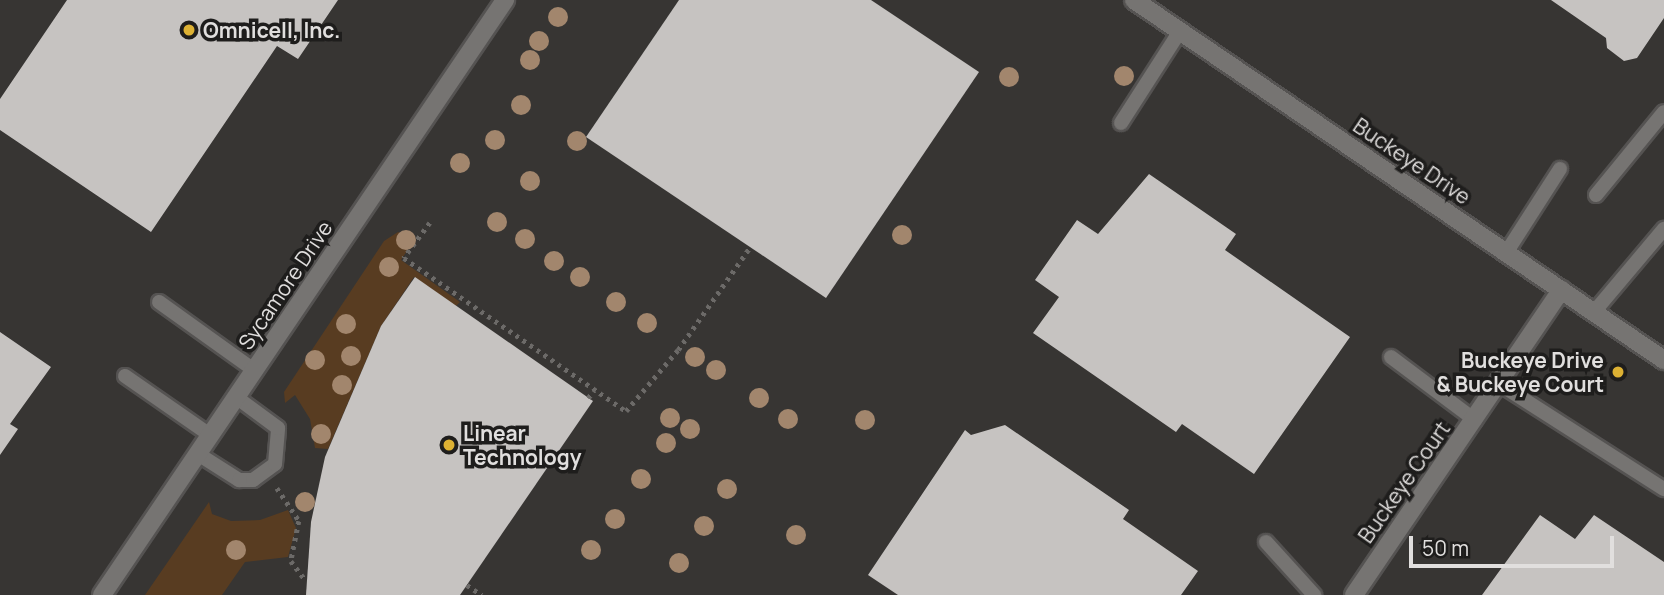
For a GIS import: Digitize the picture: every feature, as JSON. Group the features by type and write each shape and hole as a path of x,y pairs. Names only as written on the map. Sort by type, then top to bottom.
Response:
{"street":[{"name":"Sycamore Drive","path":"102,595 505,0"},
{"name":"Buckeye Drive","path":"1134,0 1664,360"},
{"name":"Buckeye Court","path":"1354,595 1561,290"}],"lane":[{"path":"1121,123 1180,31"},
{"path":"1596,195 1664,112"},
{"path":"1506,253 1560,169"},
{"path":"1594,312 1664,229"},
{"path":"159,302 254,370"},
{"path":"1391,357 1475,420"},
{"path":"125,376 210,435"},
{"path":"1498,383 1664,489"},
{"path":"198,454 239,480 266,472 279,455 278,428 236,397"},
{"path":"1266,542 1314,595"}],"path":[{"path":"430,223 404,258 626,411 678,350 750,247"},
{"path":"589,398 594,390"},
{"path":"266,472 299,521 291,561 306,581"},
{"path":"467,585 482,595"}],"shaded area":[{"path":"398,232 415,239 401,260 460,302 456,306 414,277 381,326 328,449 315,448 310,419 295,395 285,403 284,392 384,241"},
{"path":"209,502 212,514 231,521 260,520 288,510 296,528 288,557 245,562 222,595 145,595"}],"building":[{"path":"67,0 338,0 298,59 277,46 151,232 0,130 0,99"},
{"path":"679,0 871,0 979,72 826,298 586,137"},
{"path":"1551,0 1664,0 1664,18 1637,58 1624,61 1607,48 1606,38"},
{"path":"1149,174 1236,234 1225,250 1350,337 1254,474 1182,424 1176,432 1033,333 1059,297 1035,280 1077,220 1098,234"},
{"path":"415,277 593,401 460,595 306,595 311,522 325,457 381,326"},
{"path":"0,332 51,367 10,424 18,429 0,455"},
{"path":"1005,425 1129,510 1123,519 1198,571 1181,595 898,595 868,575 965,430 971,435"},
{"path":"1540,515 1575,539 1594,515 1664,562 1664,595 1482,595"}],"place":[{"name":"Omnicell, Inc.","path":"189,30"},
{"name":"Buckeye Drive & Buckeye Court","path":"1618,372"},
{"name":"Linear Technology","path":"449,445"}]}
